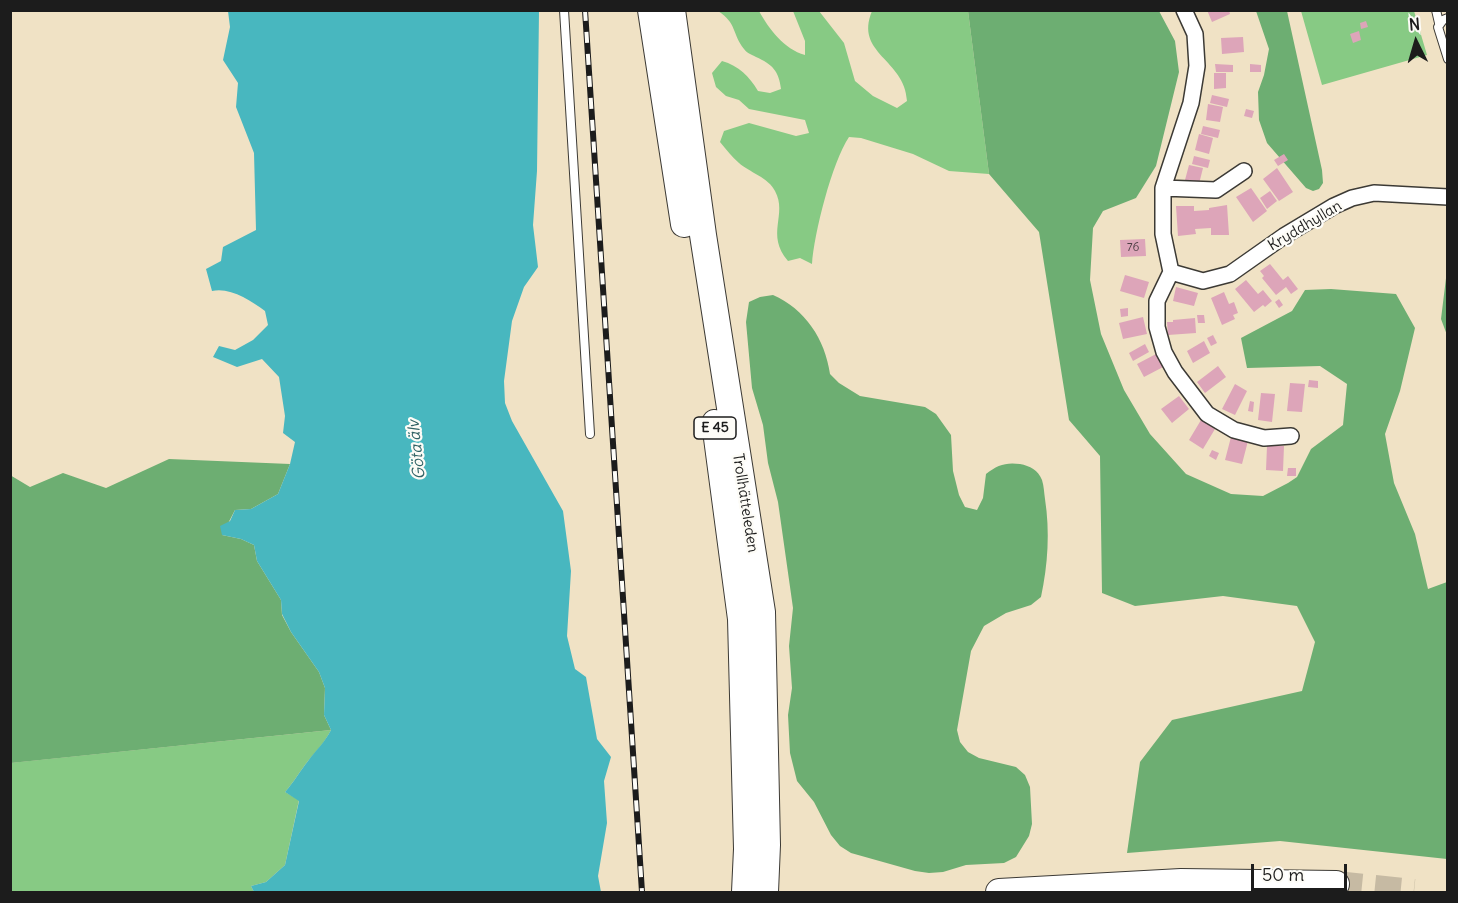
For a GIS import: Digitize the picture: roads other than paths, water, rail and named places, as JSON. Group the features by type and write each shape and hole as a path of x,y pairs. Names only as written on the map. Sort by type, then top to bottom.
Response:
{"highway":[{"name":"Trollhätteleden","path":"651,10 720,458 741,619 747,849 745,892"},
{"name":"Trollhätteleden","path":"672,10 703,235 762,612 767,845 765,892"},
{"path":"999,892 1180,882 1336,884"}],"street":[{"path":"1184,10 1195,34 1197,66 1191,103 1163,188 1163,234 1171,272 1157,302 1157,327 1164,352 1175,372 1208,414 1234,430 1264,438 1292,436"},
{"path":"1163,188 1216,190 1244,171"},
{"name":"Kryddhyllan","path":"1171,272 1203,281 1230,274 1324,212 1352,198 1374,193 1448,197"}],"lane":[{"path":"564,10 590,434"},
{"path":"1436,10 1438,27 1448,59"},
{"path":"1439,23 1448,18"}],"water":[{"name":"Göta älv","path":"228,11 539,11 537,171 533,225 538,267 524,287 512,321 504,381 505,403 512,421 563,511 571,571 567,636 575,669 586,677 597,739 611,757 604,781 607,823 598,876 601,892 254,892 251,886 266,882 285,865 299,801 285,792 331,730 324,715 325,688 319,672 291,632 282,614 281,600 257,561 254,545 241,539 222,535 220,526 230,521 235,510 251,509 278,494 290,464 295,442 283,433 285,416 279,377 262,359 237,367 213,357 219,346 235,350 253,340 268,325 265,311 240,295 219,290 212,291 206,269 221,261 223,247 256,230 254,153 236,107 238,83 223,60 230,27"}],"tunnel":[{"path":"1336,884 1414,892"}],"railway":[{"path":"585,10 642,892"}]}
